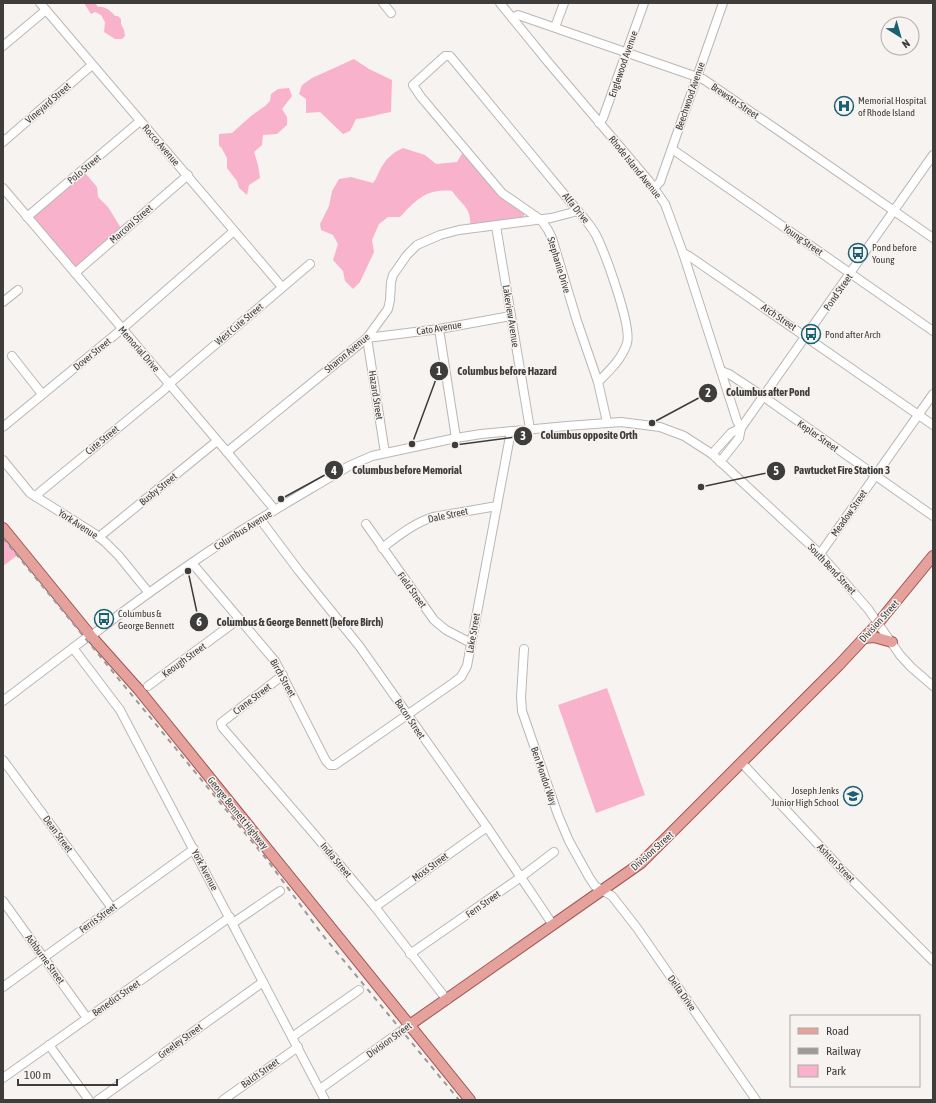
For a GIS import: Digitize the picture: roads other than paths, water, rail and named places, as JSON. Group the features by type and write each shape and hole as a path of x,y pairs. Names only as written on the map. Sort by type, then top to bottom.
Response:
{"main road":[{"name":"George Bennett Highway","path":"3,528 91,636 139,690 470,1100"},
{"name":"Division Street","path":"410,1024 447,1000 641,863 864,638 933,556"},
{"path":"864,638 874,637 892,642"}],"street":[{"name":"Rocco Avenue","path":"40,3 188,175 282,288"},
{"path":"382,3 391,13"},
{"name":"Rhode Island Avenue","path":"500,3 654,188 665,204 683,253 737,421 741,428"},
{"path":"555,27 564,3"},
{"name":"Englewood Avenue","path":"599,123 603,118 644,3"},
{"name":"Beechwood Avenue","path":"654,188 660,182 723,3"},
{"path":"3,46 46,10"},
{"name":"Brewster Street","path":"512,18 518,15 703,79 779,130 933,238"},
{"name":"Alfa Drive","path":"413,85 445,56 450,56 578,211 588,221 609,268 626,319 628,331 627,342 619,360 598,382"},
{"name":"Vineyard Street","path":"3,142 92,65"},
{"name":"Stephanie Drive","path":"413,85 421,97 502,193 541,220 548,230 552,238 574,313 598,382 607,422"},
{"name":"Polo Street","path":"27,217 140,121"},
{"name":"Young Street","path":"672,149 933,331"},
{"name":"Pond Street","path":"720,462 739,438 741,428 933,155"},
{"name":"Marconi Street","path":"75,273 188,175"},
{"name":"Memorial Drive","path":"3,188 275,510"},
{"name":"Sharon Avenue","path":"227,452 367,338 388,310 393,275 407,255 417,245 440,235 459,230 541,220 578,211"},
{"name":"Lakeview Avenue","path":"496,226 530,430"},
{"name":"Dover Street","path":"3,427 122,329 234,232"},
{"name":"Arch Street","path":"683,253 807,336 933,425"},
{"name":"West Cute Street","path":"169,384 310,264"},
{"path":"3,302 18,290"},
{"name":"Cato Avenue","path":"367,338 439,329 511,316"},
{"path":"439,329 456,438"},
{"name":"Hazard Street","path":"367,338 385,453"},
{"path":"12,356 42,394"},
{"name":"Kepler Street","path":"721,372 729,374 764,397 933,516"},
{"name":"Cute Street","path":"36,496 164,390 169,384"},
{"name":"Meadow Street","path":"820,554 933,394"},
{"name":"Columbus Avenue","path":"3,701 86,638 91,636 192,563 260,519 349,466 372,456 456,438 511,431 621,422 660,427 684,436 712,454 720,462"},
{"name":"Pond Street","path":"712,454 731,433 741,428"},
{"name":"Lake Street","path":"330,765 335,764 461,677 467,666 511,431"},
{"name":"Busby Street","path":"99,537 217,441"},
{"name":"York Avenue","path":"3,460 24,486 36,496 99,537 119,556 149,593"},
{"name":"South Bend Street","path":"720,462 820,554 868,608 879,622 900,655 911,667 933,686"},
{"name":"Dale Street","path":"382,548 417,523 433,517 497,506"},
{"name":"Bacon Street","path":"260,519 299,571 360,647 487,827 553,925"},
{"name":"Field Street","path":"366,524 434,620 446,630 471,643"},
{"name":"Birch Street","path":"192,563 276,661 326,761 330,765"},
{"name":"Keough Street","path":"148,686 239,619"},
{"name":"York Avenue","path":"73,648 120,710 325,1100"},
{"name":"Ben Mondor Way","path":"524,649 521,697 522,711 550,794 569,841 595,886 603,890"},
{"name":"Crane Street","path":"221,723 283,675"},
{"name":"India Street","path":"221,723 222,727 375,907 447,1000"},
{"name":"Dean Street","path":"3,760 112,908"},
{"name":"Ashton Street","path":"741,762 846,873 933,961"},
{"name":"Moss Street","path":"375,907 487,827"},
{"name":"Ferris Street","path":"3,987 194,849"},
{"name":"Fern Street","path":"410,954 554,852"},
{"name":"Benedict Street","path":"3,1078 87,1018 231,920 280,890"},
{"name":"Delta Drive","path":"603,890 612,896 637,928 756,1100"},
{"name":"Ashburne Street","path":"3,902 87,1018"},
{"name":"Greeley Street","path":"98,1100 263,982"},
{"path":"292,1038 359,990"},
{"name":"Division Street","path":"320,1089 410,1024"},
{"path":"50,1045 89,1100"},
{"name":"Balch Street","path":"223,1100 298,1047"}],"railway":[{"path":"3,538 268,861 321,933 459,1100"}],"place":[{"name":"Memorial Hospital of Rhode Island","path":"844,106"},
{"name":"Pond before Young","path":"858,253"},
{"name":"Pond after Arch","path":"811,334"},
{"name":"Columbus after Pond","path":"652,423"},
{"name":"Columbus before Hazard","path":"412,444"},
{"name":"Columbus opposite Orth","path":"455,445"},
{"name":"Pawtucket Fire Station 3","path":"701,487"},
{"name":"Columbus before Memorial","path":"281,499"},
{"name":"Columbus & George Bennett (before Birch)","path":"188,571"},
{"name":"Columbus & George Bennett","path":"104,619"},
{"name":"Joseph Jenks Junior High School","path":"853,796"}]}
